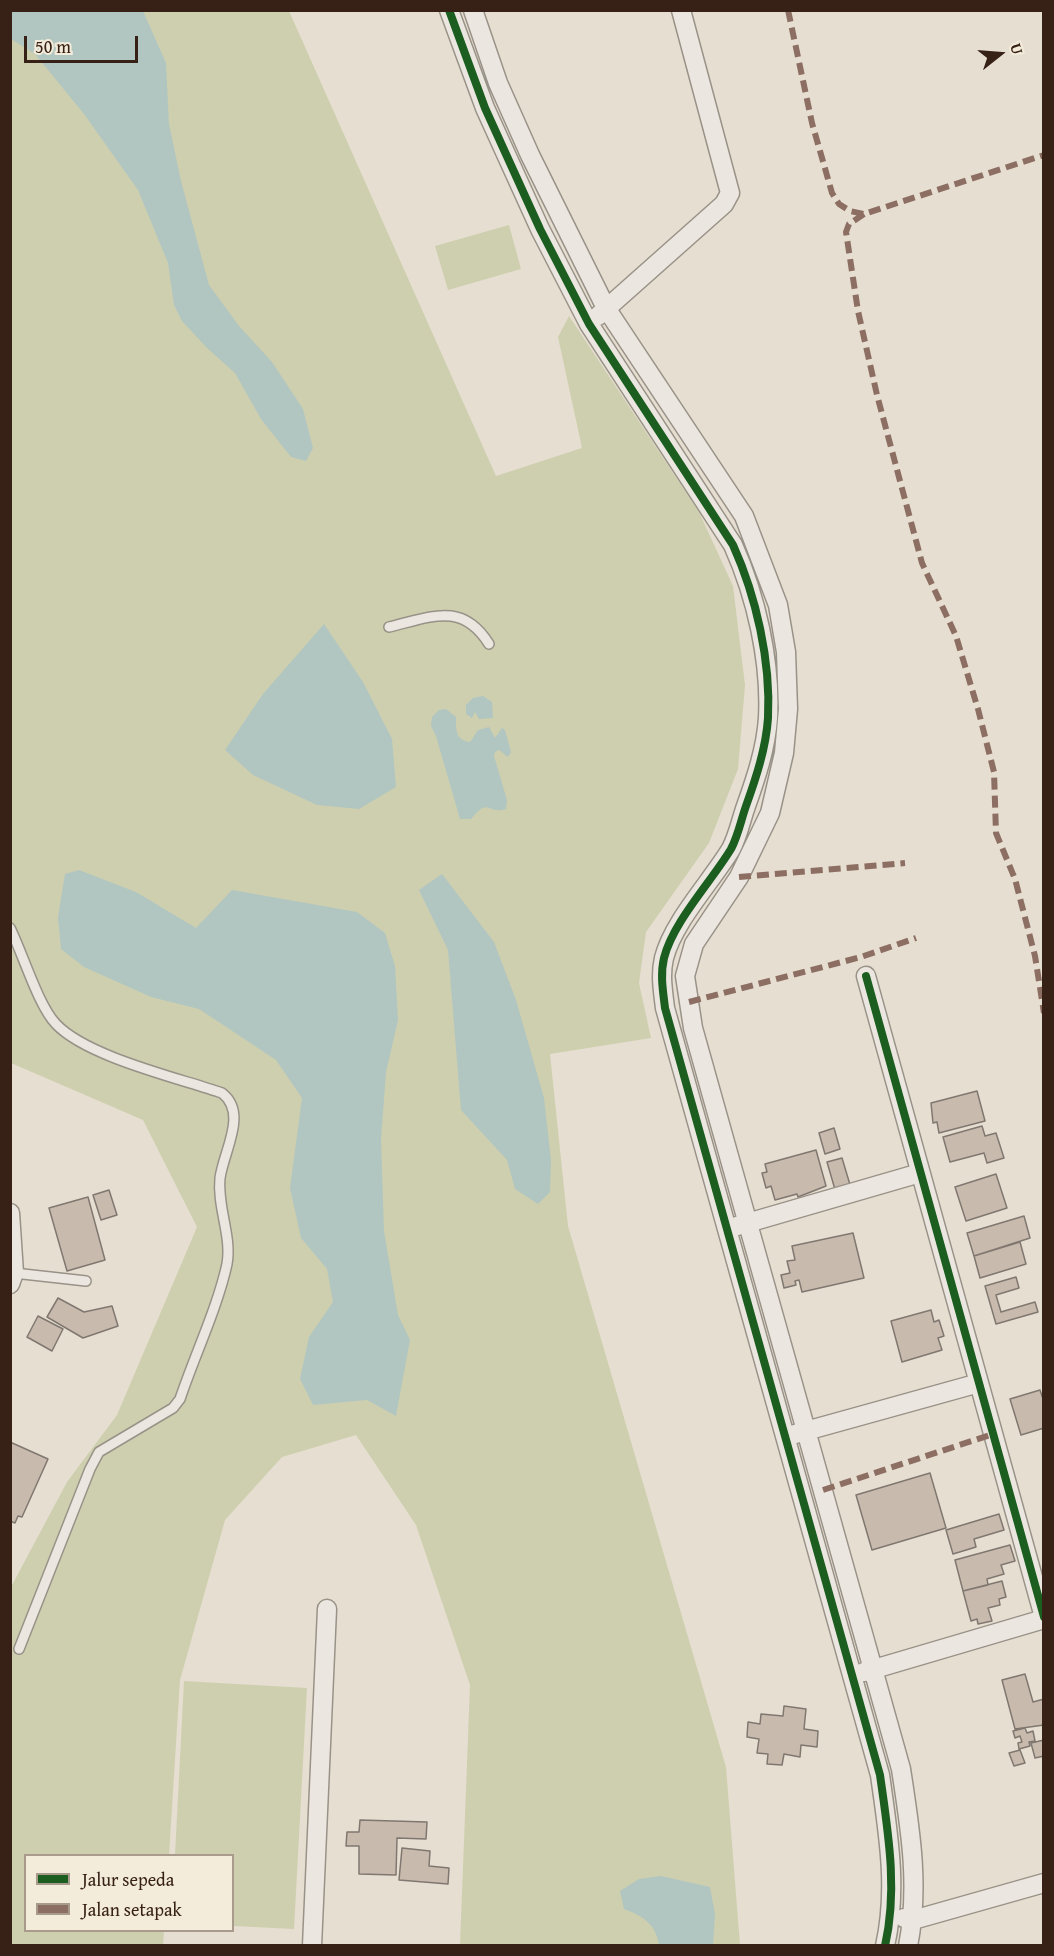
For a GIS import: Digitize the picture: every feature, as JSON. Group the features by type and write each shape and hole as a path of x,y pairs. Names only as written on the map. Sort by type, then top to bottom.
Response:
{"street":[{"path":"449,10 485,108 540,229 588,324 733,545 746,572 765,658 768,717 757,777 732,847 678,927 664,957 661,982 665,1008 880,1775 889,1844 892,1915 885,1946"},
{"path":"473,10 498,83 530,155 606,308 744,516 778,605 786,652 788,709 785,742 770,813 740,877 694,944 685,976 693,1028 904,1787 912,1838 913,1920 908,1946"},
{"path":"588,324 724,204 730,193 681,10"},
{"path":"851,1676 1044,1618 866,976"},
{"path":"727,1229 920,1173"},
{"path":"10,1213 12,1278"},
{"path":"785,1437 979,1383"},
{"path":"312,1946 327,1609"},
{"path":"892,1915 913,1920 1044,1883"}],"lane":[{"path":"389,627 444,615 457,616 470,620 489,644"},
{"path":"10,928 43,1002 55,1023 69,1035 121,1060 222,1093 232,1100 234,1109 234,1122 220,1177 220,1202 227,1261 180,1399 166,1413 99,1452 74,1507 19,1649"},
{"path":"12,1278 86,1281"}],"green space":[{"path":"11,11 289,11 496,476 582,448 558,337 569,316 699,512 733,586 745,685 738,769 709,843 646,932 639,983 651,1038 550,1054 568,1226 726,1767 740,1945 460,1945 470,1685 416,1525 356,1435 282,1457 225,1520 180,1680 169,1854 24,1854 24,1932 164,1932 163,1945 11,1945 11,1587 67,1482 117,1415 197,1227 143,1120 11,1063"},
{"path":"509,225 521,269 448,290 435,246"},
{"path":"184,1681 307,1688 294,1929 234,1926 234,1854 175,1854"}],"water":[{"path":"16,10 143,11 166,63 169,124 181,181 209,285 239,326 272,362 303,409 313,448 306,461 291,457 261,419 235,373 182,321 174,305 168,263 138,190 84,114 35,54 11,39 11,12"},
{"path":"324,624 363,682 392,739 396,787 359,809 317,805 253,775 225,750 263,694"},
{"path":"483,696 492,702 493,718 479,719 475,712 472,718 466,714 466,705 473,698"},
{"path":"446,709 456,717 457,733 465,741 470,742 478,730 489,727 495,738 502,728 505,730 511,752 508,757 499,750 494,756 507,800 506,809 495,810 485,807 471,819 460,819 431,726 432,717 439,710"},
{"path":"79,870 136,892 196,928 232,890 357,912 385,933 395,966 398,1020 386,1072 381,1140 384,1231 398,1315 410,1340 396,1416 367,1400 313,1405 300,1379 309,1337 333,1302 327,1269 301,1238 290,1188 302,1098 276,1060 199,1009 151,997 84,967 61,949 58,917 65,874"},
{"path":"442,874 494,942 516,1000 544,1098 551,1160 550,1192 538,1204 515,1189 507,1160 461,1110 448,950 419,890"},
{"path":"661,1876 710,1887 715,1914 713,1945 659,1945 652,1926 624,1909 620,1891 639,1879"}],"building":[{"path":"977,1091 985,1121 939,1133 937,1122 933,1123 931,1103"},
{"path":"982,1126 985,1136 996,1133 1004,1158 987,1163 984,1153 950,1162 943,1137"},
{"path":"834,1128 840,1149 825,1154 819,1133"},
{"path":"816,1150 826,1186 798,1197 797,1194 775,1200 771,1186 766,1188 762,1173 767,1172 765,1164"},
{"path":"842,1158 851,1188 836,1193 827,1162"},
{"path":"996,1174 1007,1208 966,1221 955,1187"},
{"path":"109,1190 117,1215 101,1220 93,1195"},
{"path":"88,1197 105,1260 67,1271 49,1208"},
{"path":"1024,1216 1030,1238 974,1256 967,1233"},
{"path":"853,1233 864,1278 802,1292 799,1280 795,1281 796,1285 784,1288 781,1275 790,1273 787,1261 795,1260 792,1246"},
{"path":"1020,1242 1026,1264 980,1278 974,1256"},
{"path":"1016,1277 1019,1288 996,1295 1001,1312 1035,1302 1038,1312 996,1324 985,1286"},
{"path":"58,1298 84,1312 112,1306 118,1326 83,1338 47,1317"},
{"path":"931,1310 934,1322 939,1320 944,1336 938,1338 942,1350 902,1362 891,1321"},
{"path":"38,1316 63,1329 52,1351 27,1337"},
{"path":"1040,1390 1044,1402 1044,1428 1021,1435 1010,1399"},
{"path":"10,1442 48,1459 22,1517 18,1516 15,1523 10,1521"},
{"path":"930,1473 946,1528 872,1550 856,1495"},
{"path":"999,1514 1004,1530 974,1539 976,1547 953,1554 946,1530"},
{"path":"1010,1545 1015,1561 1001,1565 1004,1574 987,1579 988,1585 963,1591 955,1560"},
{"path":"1002,1581 1006,1597 999,1599 1000,1605 988,1608 992,1621 978,1624 977,1619 971,1621 963,1591"},
{"path":"1025,1674 1033,1702 1044,1699 1044,1725 1015,1729 1002,1680"},
{"path":"784,1706 806,1709 804,1729 818,1731 817,1747 801,1745 800,1757 784,1754 782,1765 767,1764 768,1754 757,1753 759,1739 747,1737 748,1722 760,1724 761,1714 783,1716"},
{"path":"1025,1728 1027,1733 1033,1731 1035,1741 1029,1742 1030,1746 1019,1749 1018,1743 1022,1742 1020,1736 1015,1738 1013,1731"},
{"path":"1044,1740 1044,1756 1035,1758 1031,1743"},
{"path":"1020,1750 1025,1763 1014,1766 1009,1753"},
{"path":"360,1820 427,1822 426,1839 397,1838 396,1875 359,1874 359,1846 346,1846 347,1832 359,1832"},
{"path":"402,1848 430,1851 429,1866 449,1868 448,1884 399,1880"}],"marked path":[{"path":"788,10 812,123 832,193 839,204 850,211 864,214 1044,155"},
{"path":"864,214 849,224 846,232 858,311 877,395 922,563 956,636 978,709 994,772 996,833 1015,879 1035,956 1044,1013"},
{"path":"739,877 905,863"},
{"path":"689,1002 861,957 916,938"},
{"path":"823,1490 993,1434"}],"cycle path":[{"path":"449,10 485,108 540,229 589,324 733,545 749,586 760,629 768,696 767,729 760,763 731,849 675,930 664,958 663,989 665,1008 880,1775 889,1839 891,1882 889,1925 885,1946"},
{"path":"866,976 1044,1617"}]}
